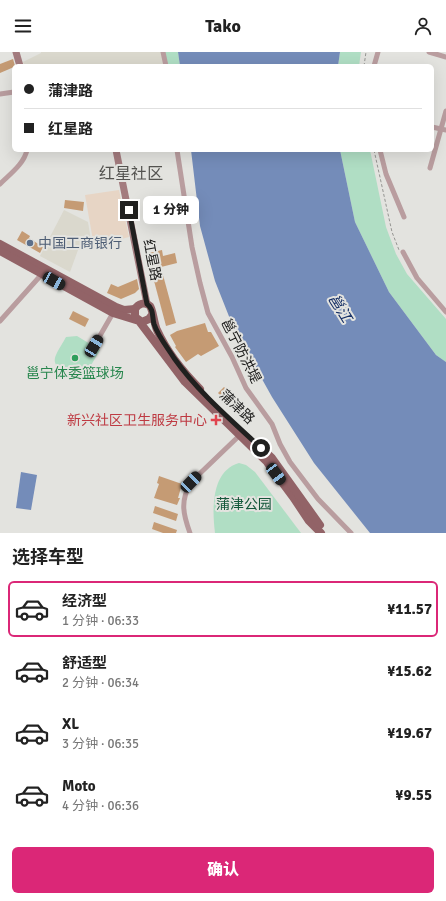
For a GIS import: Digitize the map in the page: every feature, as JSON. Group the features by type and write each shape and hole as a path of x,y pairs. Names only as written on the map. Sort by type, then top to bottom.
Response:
{"main road":[{"path":"16,52 19,64"},
{"name":"红星路","path":"116,152 147,304"},
{"path":"0,244 116,307 124,310 134,309 138,305 147,304"},
{"path":"0,251 113,313 139,321 147,321 152,315"},
{"name":"蒲津路","path":"147,304 151,309 154,324 164,343 190,379 272,458 326,533"},
{"name":"蒲津路","path":"134,309 134,315 185,382 267,462 293,496 309,521 321,533"}],"street":[{"path":"163,52 166,64"},
{"path":"375,64 378,52"},
{"path":"429,52 446,57"},
{"path":"0,94 12,92"},
{"path":"430,168 443,130 446,110"},
{"path":"0,184 17,168 26,156 27,152"},
{"name":"邕宁防洪堤","path":"177,152 192,247 208,312 232,357 246,388 272,424 280,444 290,462 318,499 351,533"},
{"path":"380,152 386,174 404,217"},
{"path":"401,252 417,278 446,312"},
{"path":"0,321 42,274"},
{"path":"94,346 113,313"},
{"path":"190,533 184,516 184,504 186,492 191,482 240,435"}],"path":[{"path":"364,64 366,52"},
{"path":"374,152 392,232 401,252"}],"shaded area":[{"path":"161,52 164,64 24,64 23,62 41,53"},
{"path":"119,190 129,237 94,246 85,195"},
{"path":"64,210 88,222 92,246 78,250 70,272 40,256"}],"green space":[{"path":"163,52 178,52 180,64 166,64"},
{"path":"340,52 361,52 359,64 338,64"},
{"path":"340,152 370,152 386,227 396,254 407,274 446,319 446,362 436,355 389,292 355,222"},
{"name":"邕宁体委篮球场","path":"77,336 100,350 87,372 72,379 59,368 56,364 55,357 66,337"},
{"name":"蒲津公园","path":"239,463 246,465 255,472 301,533 215,533 214,502 218,482 230,467"}],"water":[{"path":"178,52 340,52 338,64 180,64"},
{"name":"邕江","path":"191,152 340,152 355,222 389,292 436,355 446,362 446,533 370,533 314,463 272,397 234,329 215,281 200,226"},
{"path":"21,472 37,475 31,510 16,508"}],"building":[{"path":"13,59 14,64 12,64 12,68 0,73 0,64"},
{"path":"65,200 84,202 83,211 64,208"},
{"name":"中国工商银行","path":"22,231 30,236 29,238 43,247 40,253 17,240"},
{"path":"162,250 163,256 175,253 177,263 153,269 149,253"},
{"path":"163,275 176,323 166,326 153,277"},
{"path":"137,279 139,289 135,293 121,299 107,293 111,284 118,287"},
{"path":"73,311 89,319 85,327 69,319"},
{"path":"205,323 208,332 211,332 219,346 201,356 198,354 186,362 175,347 176,346 170,335 177,331"},
{"path":"224,387 239,401 233,408 218,393"},
{"path":"159,476 182,484 178,498 180,498 177,505 154,498 159,484 157,483"},
{"path":"155,506 178,514 176,521 153,513"},
{"path":"154,522 177,530 176,533 163,533 152,529"}],"place":[{"name":"中国工商银行","path":"30,243"},
{"name":"邕宁体委篮球场","path":"75,358"},
{"name":"新兴社区卫生服务中心","path":"216,420"}],"district":[{"name":"红星社区","path":"131,174"}],"route":[{"path":"129,210 147,304 150,306 154,324 164,343 190,379 261,448"}]}
